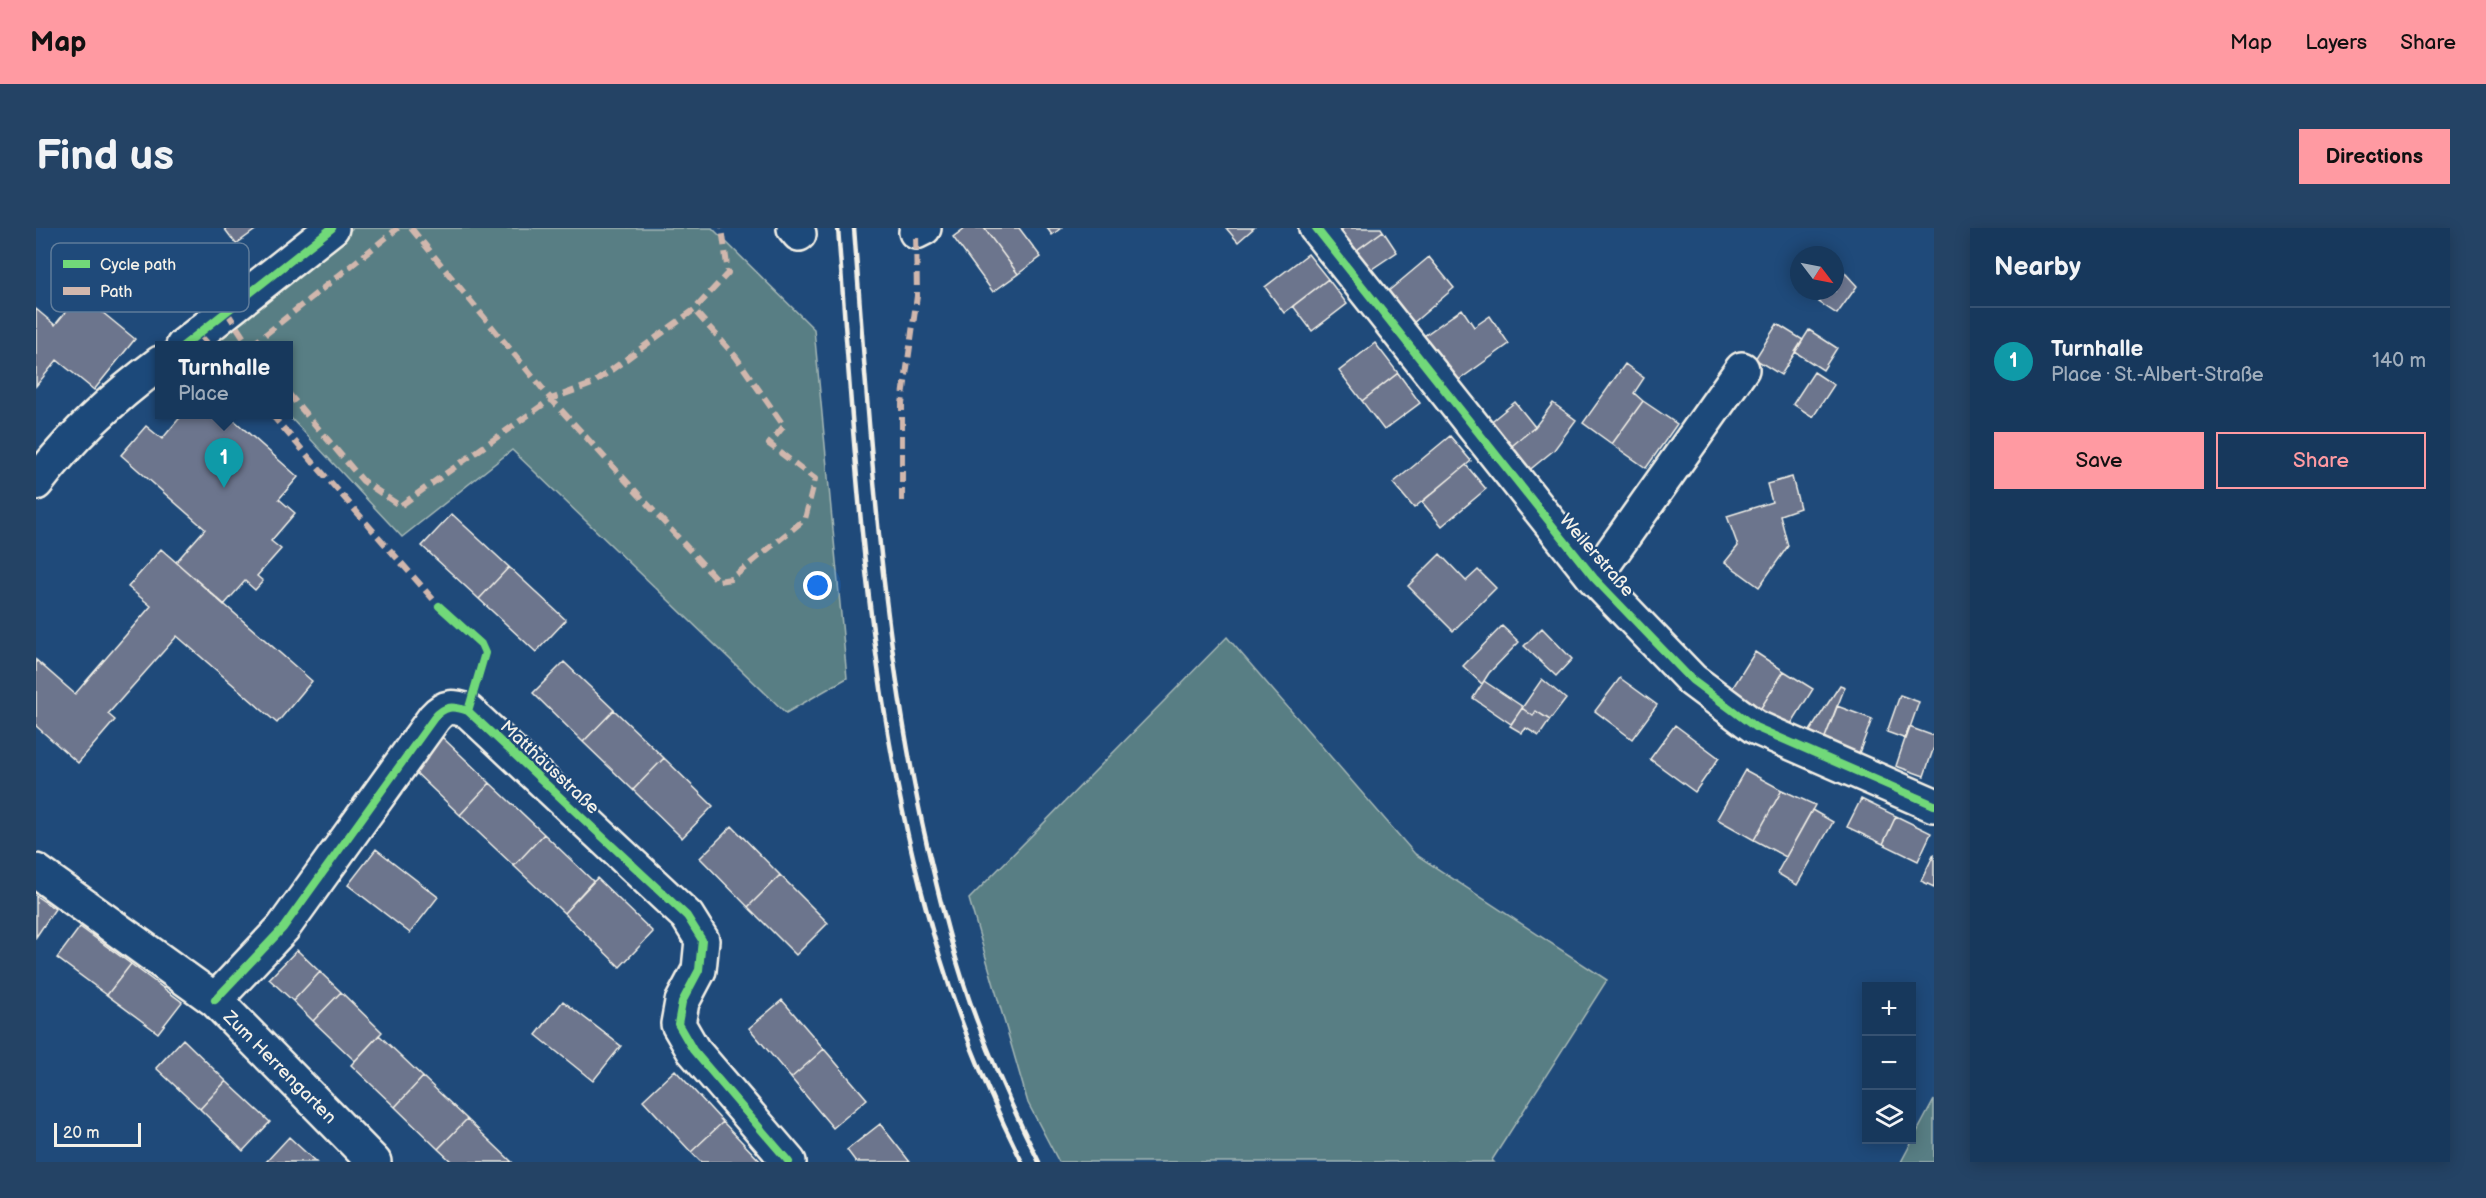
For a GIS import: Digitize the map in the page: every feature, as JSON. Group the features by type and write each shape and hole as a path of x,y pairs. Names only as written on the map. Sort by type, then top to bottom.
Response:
{"street":[{"path":"249,293 332,228"},
{"name":"Weilerstraße","path":"1316,228 1594,578 1692,680 1755,727 1934,805"},
{"path":"188,341 225,312"},
{"path":"36,483 57,454 155,366"},
{"path":"1594,578 1742,369"},
{"name":"Matthäusstraße","path":"215,1000 283,928 434,718 443,708 461,709 468,711 687,916 702,940 699,970 682,1002 678,1024 693,1050 789,1162"},
{"name":"Zum Herrengarten","path":"36,871 215,1000 374,1162"}],"green space":[{"path":"353,228 712,228 814,329 847,678 786,713 512,450 402,537 292,419 293,341 220,341 215,336 246,312 249,312 249,309"},
{"path":"1227,637 1415,854 1607,980 1492,1160 1494,1162 1059,1162 1028,1103 969,899"},
{"path":"1934,1100 1934,1162 1901,1162 1911,1144 1916,1144 1916,1134"}],"building":[{"path":"224,228 258,228 237,243"},
{"path":"965,228 984,228 1018,274 993,292 953,237"},
{"path":"984,228 1019,228 1041,257 1018,274"},
{"path":"1047,228 1061,228 1052,235"},
{"path":"1226,228 1254,228 1238,242"},
{"path":"1344,228 1381,228 1383,231 1350,255 1335,234"},
{"path":"1383,231 1397,252 1363,275 1350,255"},
{"path":"1308,254 1328,279 1284,313 1265,287"},
{"path":"1429,257 1454,288 1412,324 1386,293"},
{"path":"1844,272 1857,286 1837,314 1819,302 1820,300 1844,300"},
{"path":"1328,279 1347,304 1312,331 1293,306"},
{"path":"36,309 55,325 65,312 102,312 135,339 94,390 57,360 36,386"},
{"path":"1462,309 1474,327 1490,316 1509,344 1456,382 1424,336"},
{"path":"1777,324 1803,340 1781,375 1755,359"},
{"path":"1809,330 1837,348 1823,370 1795,352"},
{"path":"1375,343 1398,373 1362,401 1339,371"},
{"path":"1625,364 1644,378 1634,393 1643,401 1612,444 1583,423"},
{"path":"1814,372 1834,385 1813,417 1793,404"},
{"path":"1398,373 1420,403 1384,430 1362,401"},
{"path":"1643,401 1677,424 1646,468 1612,444"},
{"path":"1515,402 1535,427 1508,449 1488,424"},
{"path":"1553,403 1576,420 1554,450 1527,472 1508,449 1535,427"},
{"path":"179,419 233,419 298,477 279,499 295,513 271,541 281,549 257,576 263,581 255,590 245,581 224,605 176,562 205,529 121,455 146,426 162,439"},
{"path":"1450,436 1471,461 1414,508 1393,483"},
{"path":"1466,465 1486,489 1442,526 1422,502"},
{"path":"1792,477 1800,508 1780,515 1788,546 1759,587 1725,562 1738,546 1727,516 1772,502 1767,484"},
{"path":"452,514 509,567 479,599 422,546"},
{"path":"161,549 312,681 277,723 177,636 108,714 115,720 78,763 36,726 36,660 75,694 151,606 128,587"},
{"path":"1440,554 1466,581 1478,570 1496,588 1453,631 1408,586"},
{"path":"509,567 566,620 536,652 479,599"},
{"path":"1502,626 1519,642 1489,673 1482,684 1463,666"},
{"path":"1542,628 1572,659 1556,676 1524,646"},
{"path":"1755,652 1784,671 1759,711 1730,692"},
{"path":"564,662 614,710 583,742 533,693"},
{"path":"1784,671 1813,689 1788,729 1759,711"},
{"path":"1620,678 1657,705 1632,739 1595,711"},
{"path":"1542,679 1566,699 1550,720 1536,711 1533,716 1522,708"},
{"path":"1484,681 1523,707 1511,724 1473,698"},
{"path":"1840,685 1845,687 1824,740 1808,734"},
{"path":"1900,695 1919,702 1906,739 1887,732"},
{"path":"1837,706 1872,719 1859,753 1824,740"},
{"path":"1522,708 1533,716 1536,711 1550,720 1539,736 1526,728 1522,733 1510,726"},
{"path":"614,710 664,758 633,790 583,742"},
{"path":"1675,725 1719,758 1695,792 1650,759"},
{"path":"1909,727 1934,736 1934,747 1924,776 1896,766"},
{"path":"442,737 490,783 460,815 411,768"},
{"path":"664,758 713,806 682,838 633,790"},
{"path":"1745,770 1782,790 1754,840 1717,819"},
{"path":"490,783 544,834 514,866 460,815"},
{"path":"1782,790 1815,805 1786,857 1754,840"},
{"path":"1861,799 1896,816 1883,844 1847,827"},
{"path":"1812,810 1833,822 1797,885 1777,873"},
{"path":"1896,816 1931,833 1918,861 1883,844"},
{"path":"732,826 780,875 748,907 700,858"},
{"path":"544,834 593,881 564,913 514,866"},
{"path":"376,849 438,897 410,933 348,885"},
{"path":"1934,854 1934,887 1921,881"},
{"path":"780,875 828,923 796,955 748,907"},
{"path":"597,878 653,932 620,967 564,913"},
{"path":"36,896 55,909 36,937"},
{"path":"80,927 131,964 107,995 57,958"},
{"path":"297,950 320,972 293,1001 269,979"},
{"path":"131,964 182,1002 158,1033 107,995"},
{"path":"320,972 341,992 313,1021 293,1001"},
{"path":"341,992 382,1032 355,1061 313,1021"},
{"path":"782,1000 824,1049 791,1078 749,1028"},
{"path":"563,1001 621,1046 593,1081 536,1035"},
{"path":"379,1035 423,1077 395,1107 351,1065"},
{"path":"183,1039 226,1081 200,1109 156,1068"},
{"path":"824,1049 867,1099 833,1128 791,1078"},
{"path":"675,1070 723,1122 691,1152 643,1100"},
{"path":"423,1077 467,1119 438,1149 395,1107"},
{"path":"226,1081 270,1122 243,1151 200,1109"},
{"path":"467,1119 512,1162 452,1162 438,1149"},
{"path":"723,1122 761,1162 701,1162 691,1152"},
{"path":"880,1124 910,1162 856,1162 847,1150"},
{"path":"289,1137 316,1162 266,1162"}],"railway":[{"path":"838,228 856,468 868,587 884,705 905,822 934,937 973,1051 1022,1162"},
{"path":"854,228 879,538 898,692 911,769 927,845 962,978 998,1075 1039,1162"}],"marked path":[{"path":"257,341 398,228"},
{"path":"411,228 551,399 592,384 694,310 728,273 722,228"},
{"path":"902,501 902,404 917,296 916,232"},
{"path":"293,399 363,481 400,506 551,399 718,581 731,579 805,519 815,479 769,444 784,426 736,357 694,310"},
{"path":"227,312 246,341"},
{"path":"199,334 205,341"},
{"path":"275,419 439,606"}],"cycle path":[{"path":"249,294 332,228"},
{"path":"1316,228 1594,578 1692,680 1755,727 1934,805"},
{"path":"189,341 226,312"},
{"path":"439,606 481,644 485,653 468,711"},
{"path":"215,1000 283,928 434,718 446,709 463,709 468,711 687,916 702,940 699,970 682,1002 678,1024 693,1050 789,1162"}],"place":[{"name":"Turnhalle","path":"224,488"}]}
